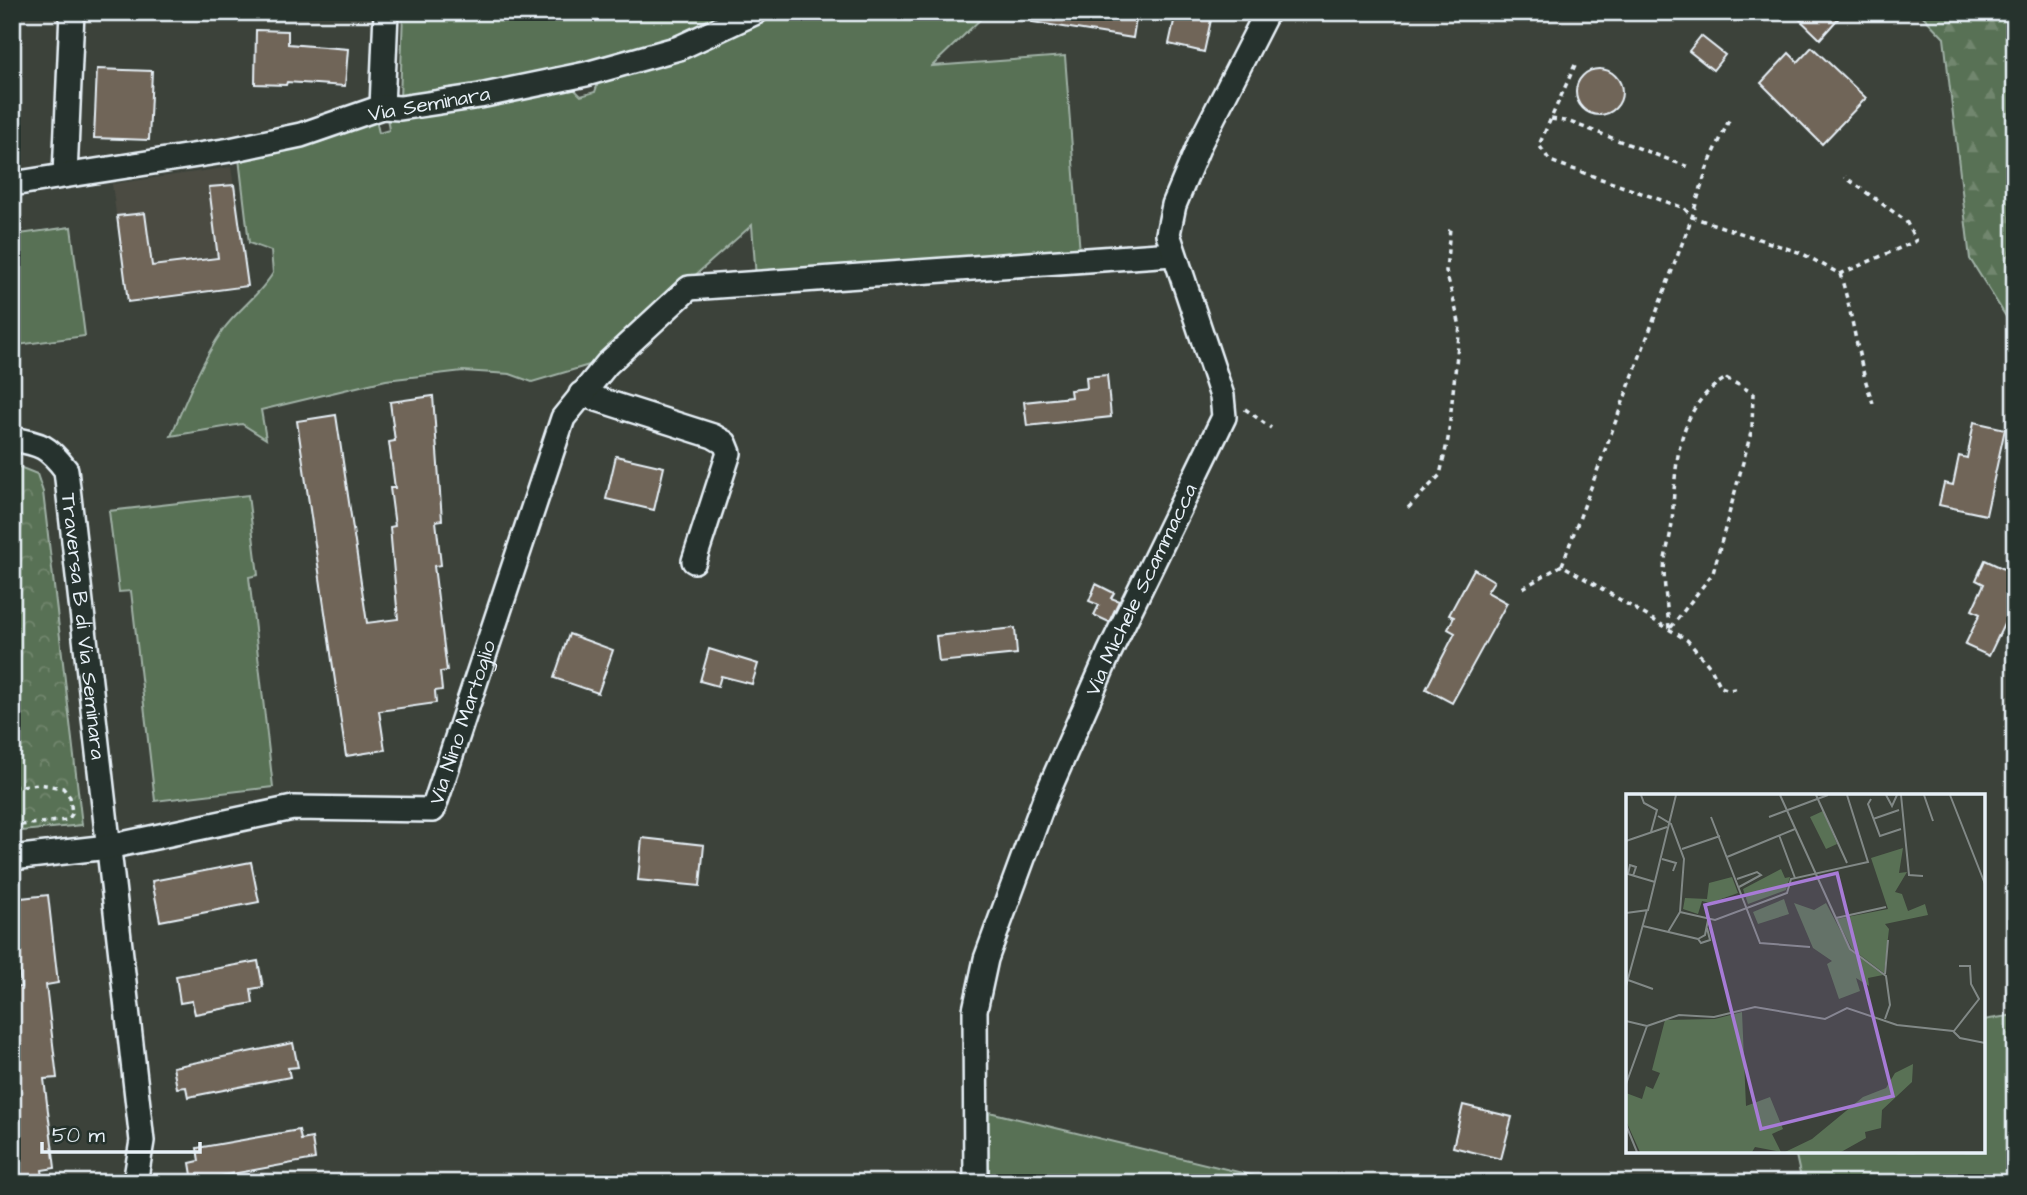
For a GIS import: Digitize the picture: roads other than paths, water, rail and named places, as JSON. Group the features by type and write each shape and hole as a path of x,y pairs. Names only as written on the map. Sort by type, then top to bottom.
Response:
{"street":[{"path":"65,175 72,12"},
{"path":"382,107 386,12"},
{"name":"Via Seminara","path":"12,184 200,156 289,138 382,107 400,108 480,96 586,74 679,48 756,12"},
{"name":"Via Michele Scammacca","path":"976,1183 975,1010 986,959 1049,789 1110,653 1224,417 1222,396 1168,234 1174,205 1200,143 1267,12"},
{"path":"694,561 729,453 725,443 713,436 581,394 607,364 689,288 1173,254"},
{"name":"Via Nino Martoglio","path":"12,858 108,847 293,808 433,810 563,418 581,394"},
{"name":"Traversa B di Via Seminara","path":"12,439 37,443 52,451 66,470 142,1141 135,1183"}]}
